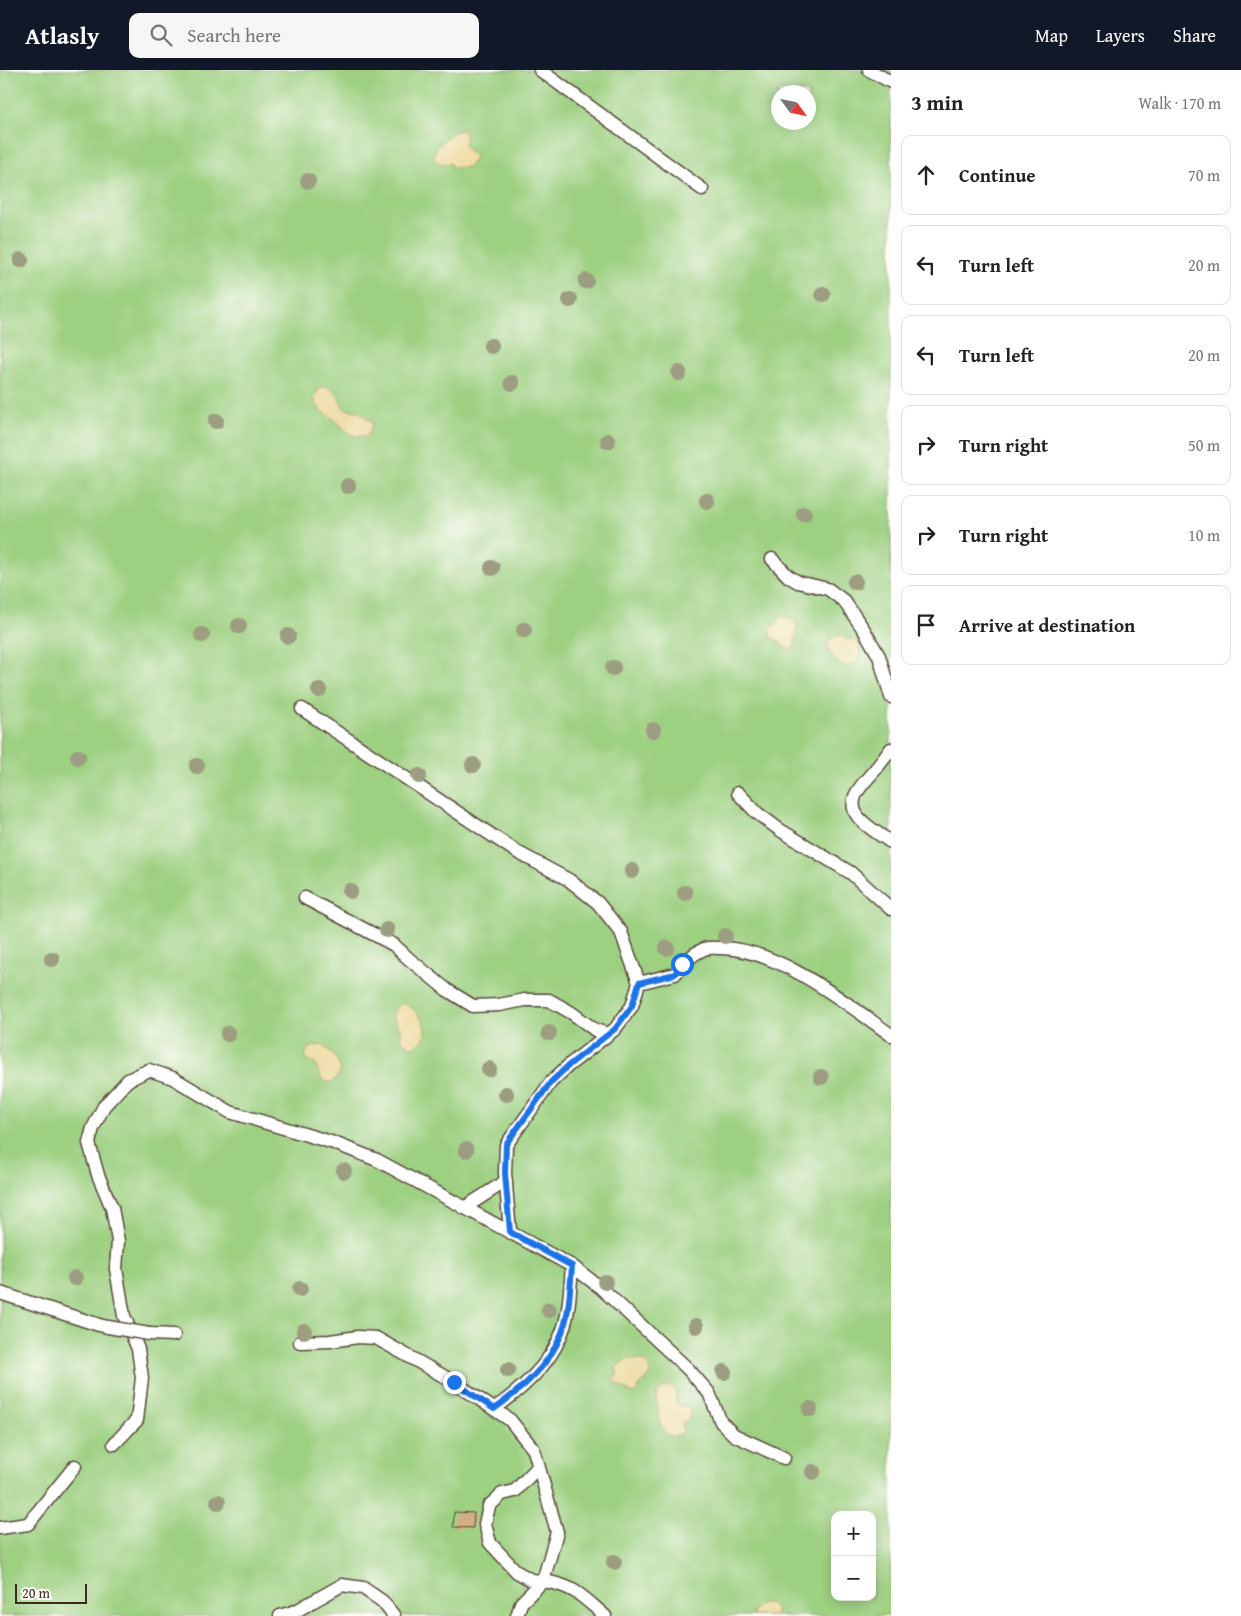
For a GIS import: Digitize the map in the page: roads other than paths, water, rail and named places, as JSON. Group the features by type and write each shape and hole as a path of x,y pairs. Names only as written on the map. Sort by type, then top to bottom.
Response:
{"lane":[{"path":"540,70 702,189"},
{"path":"869,70 891,82"},
{"path":"772,559 788,576 798,582 828,589 844,601 879,656 891,697"},
{"path":"302,709 517,852 569,880 598,903 621,932 639,983 632,1006 615,1029 569,1065 551,1082 506,1144 506,1181 510,1232"},
{"path":"891,748 874,772 858,789 853,803 857,816 866,825 891,842"},
{"path":"738,793 757,812 780,830 851,873 891,909"},
{"path":"305,898 394,945 408,959 448,990 473,1006 499,1005 525,1000 549,1000 572,1012 595,1030 609,1034"},
{"path":"639,983 675,974 682,964 705,948 730,948 772,960 825,988 891,1035"},
{"path":"114,1444 137,1420 142,1378 138,1349 124,1316 116,1270 118,1241 112,1208 98,1176 89,1143 93,1128 104,1106 128,1080 149,1070 173,1078 230,1112 334,1143 377,1160 572,1266 601,1288 688,1369 709,1393 721,1422 734,1435 784,1458"},
{"path":"464,1208 506,1181"},
{"path":"494,1409 524,1387 553,1353 568,1310 572,1266"},
{"path":"0,1293 108,1327 149,1334 174,1335"},
{"path":"300,1342 330,1341 358,1337 376,1338 454,1382 510,1420 534,1450 557,1532 543,1582 521,1603 517,1616"},
{"path":"0,1528 28,1524 75,1466"},
{"path":"538,1467 515,1491 502,1494 489,1506 485,1524 490,1543 517,1572 531,1580 559,1584 574,1590 605,1616"},
{"path":"280,1616 296,1611 342,1585 363,1588 382,1601 394,1616"}]}
